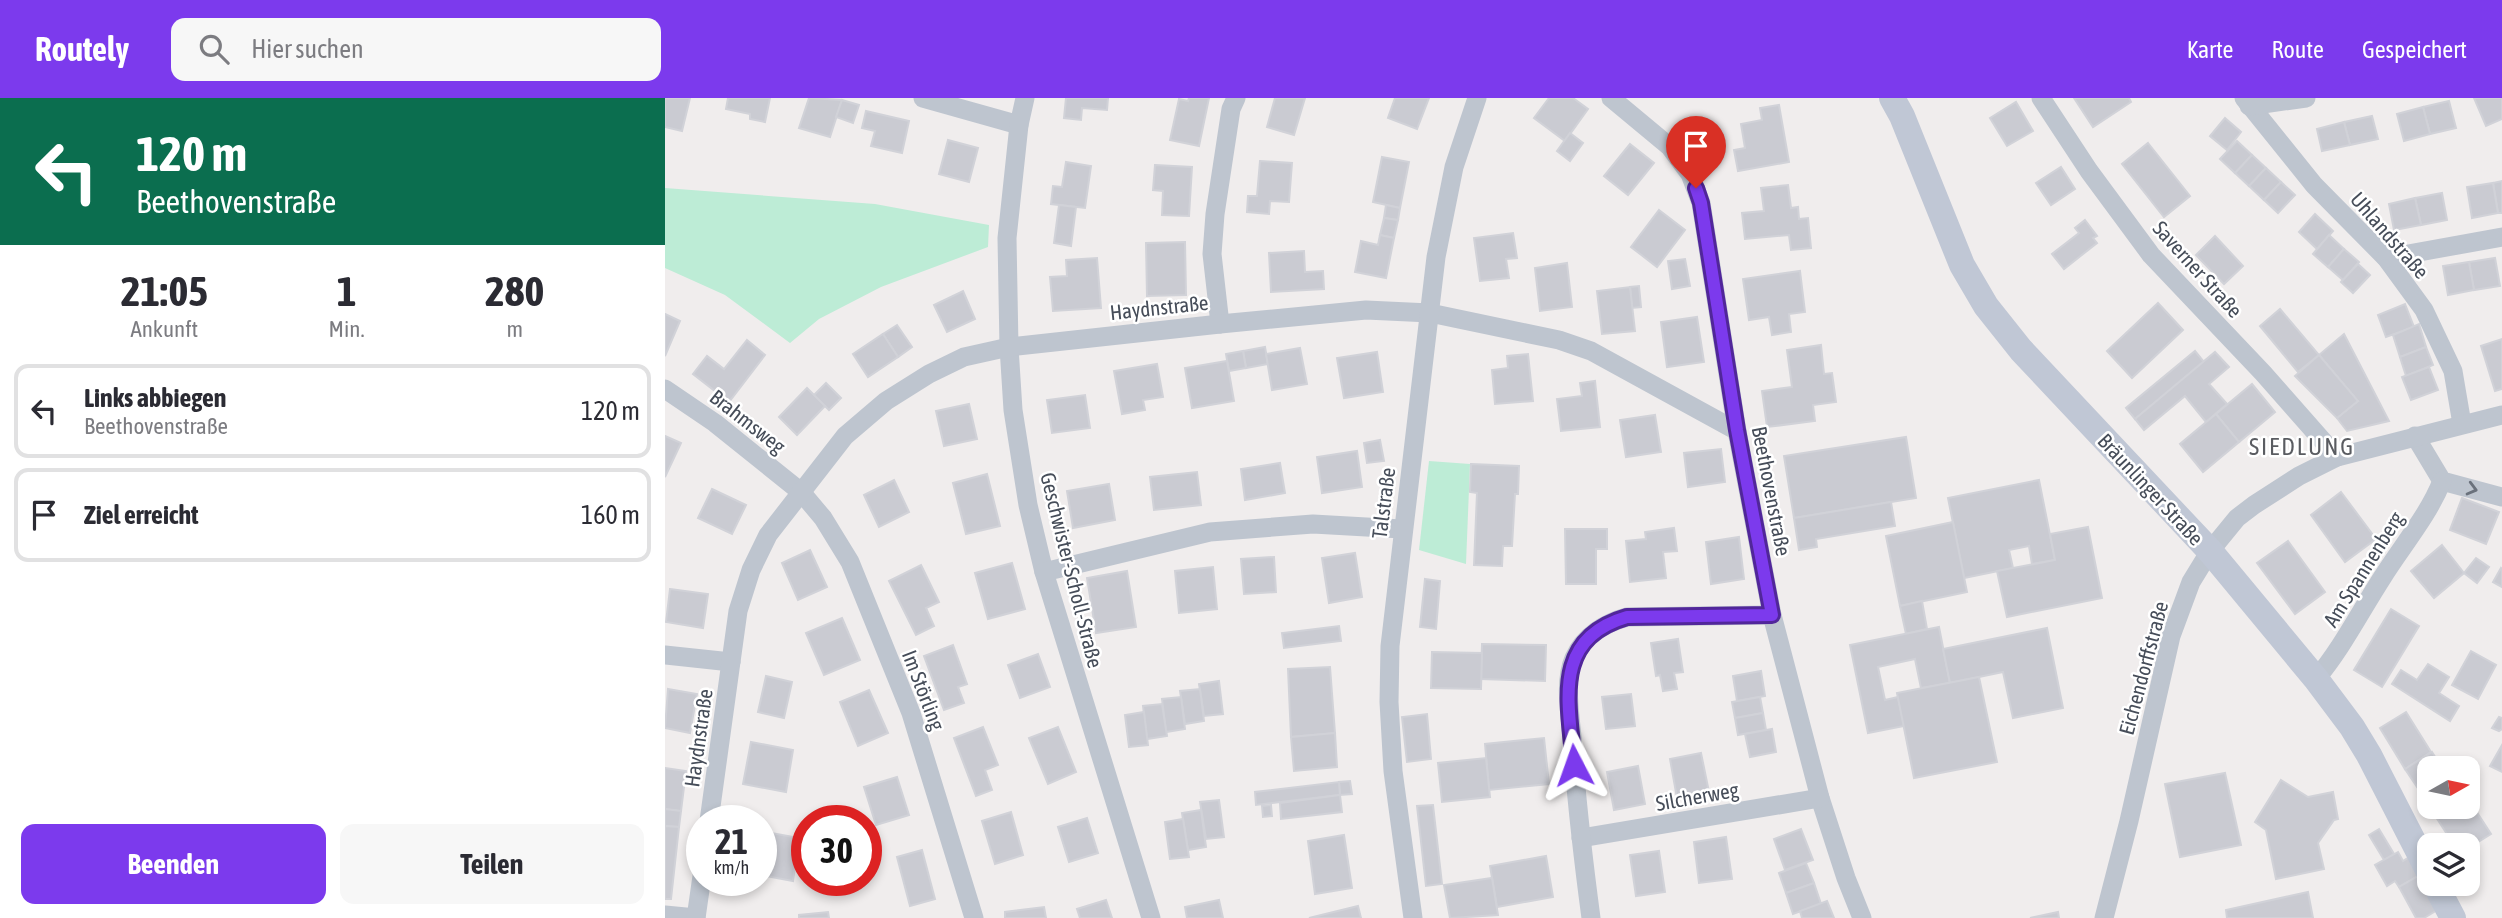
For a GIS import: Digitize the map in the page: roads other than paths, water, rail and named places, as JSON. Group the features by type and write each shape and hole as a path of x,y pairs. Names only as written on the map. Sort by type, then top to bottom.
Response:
{"main road":[{"name":"Bräunlinger Straße","path":"1892,98 1902,116 1962,265 1986,306 2021,350 2210,551 2316,679 2369,755 2417,849"},
{"path":"2441,896 2453,918"}],"street":[{"path":"923,98 1019,125"},
{"name":"Geschwister-Scholl-Straße","path":"1025,98 1019,125 1007,238 1009,347 1015,423 1028,505 1044,572 1151,918"},
{"path":"1220,324 1212,254 1215,214 1235,98"},
{"name":"Talstraße","path":"1413,918 1393,771 1389,702 1390,646 1436,257 1454,167 1477,98"},
{"name":"Beethovenstraße","path":"1611,98 1670,147 1690,174 1701,203 1737,430 1772,615 1820,798 1862,918"},
{"name":"Saverner Straße","path":"2041,98 2089,171 2151,255 2263,373 2337,457"},
{"path":"2246,102 2306,98"},
{"name":"Uhlandstraße","path":"2246,102 2314,185 2386,258 2424,310 2453,371 2462,424"},
{"path":"2386,258 2502,237"},
{"name":"Haydnstraße","path":"711,805 739,611 751,570 768,535 845,436 886,401 929,374 964,357 1009,347 1366,310 1430,313 1559,340 1591,351 1737,430"},
{"name":"Brahmsweg","path":"665,389 715,423 801,492"},
{"name":"Eichendorffstraße","path":"2104,918 2171,636 2191,582 2210,551 2237,518 2254,505 2299,476 2337,457 2502,415"},
{"path":"2415,436 2442,481 2502,497"},
{"name":"Am Spannenberg","path":"2316,679 2333,659 2381,579 2434,500 2442,481"},
{"name":"Im Störling","path":"801,492 823,518 850,562 911,713 974,918"},
{"path":"1044,572 1210,532 1313,524 1402,529"},
{"path":"1591,918 1581,838 1569,690 1573,660 1583,642 1608,622 1627,617 1772,615"},
{"name":"Haydnstraße","path":"665,655 731,662"},
{"name":"Silcherweg","path":"1581,838 1820,798"},
{"path":"665,915 696,918 699,896"}],"district":[{"name":"SIEDLUNG","path":"2302,446"}]}
